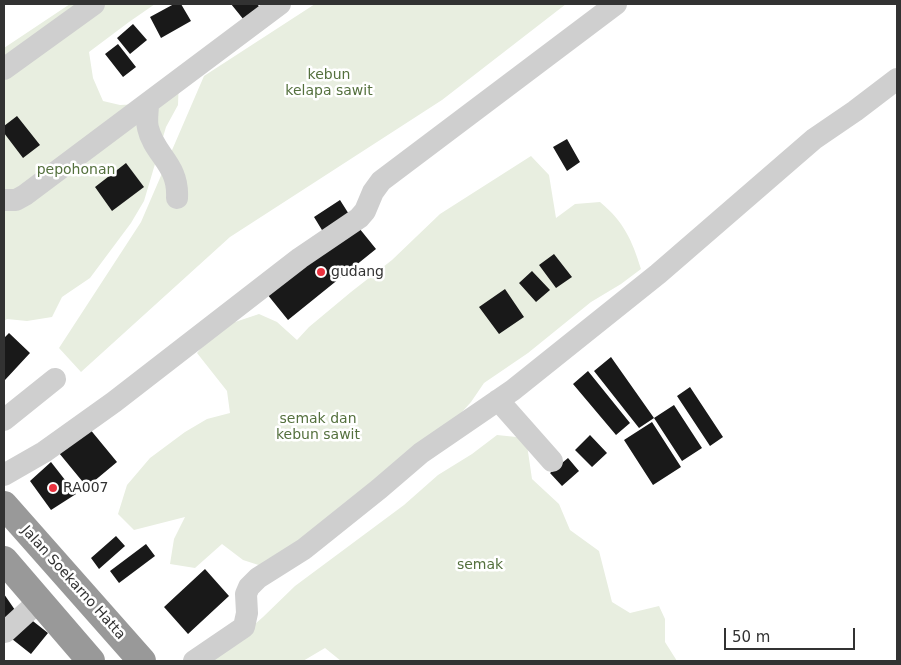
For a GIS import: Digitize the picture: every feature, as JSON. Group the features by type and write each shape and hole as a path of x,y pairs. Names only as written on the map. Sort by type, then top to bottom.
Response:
{"highway":[{"name":"Jalan Soekarno Hatta","path":"4,505 142,661"},
{"path":"4,560 91,661"},
{"path":"42,604 72,582"}],"street":[{"path":"4,69 94,4"},
{"path":"4,200 16,200 25,195 142,116 280,4"},
{"path":"4,475 44,452 114,402 300,258 359,218 365,211 373,192 382,181 616,4"},
{"path":"194,661 244,627 247,613 246,594 249,587 258,578 304,549 421,453 498,400 559,354 616,306 658,274 814,139 897,79"},
{"path":"142,116 156,146 172,169 177,198"},
{"path":"4,420 55,379"},
{"path":"498,400 552,461"},
{"path":"5,632 42,604"}],"green space":[{"name":"pepohonan","path":"70,4 155,4 89,52 93,78 103,101 120,105 140,104 179,77 178,105 166,127 144,201 131,223 90,278 62,297 52,317 27,321 7,319 4,321 4,48"},
{"name":"kebun kelapa sawit","path":"315,4 566,4 442,100 230,237 81,372 59,348 141,222 204,76"},
{"name":"semak dan kebun sawit","path":"531,156 549,175 556,218 575,204 600,202 615,217 626,232 641,269 621,284 591,302 528,353 484,383 471,402 445,431 274,570 243,560 222,544 195,568 170,564 174,539 185,517 134,530 118,514 127,485 150,458 185,432 207,419 230,413 227,391 197,353 217,328 259,314 277,322 297,340 309,327 392,260 440,214"},
{"name":"semak","path":"497,435 526,438 532,479 559,504 570,530 599,551 612,602 630,613 659,606 665,619 665,642 677,661 341,661 325,648 303,661 213,661 295,586 404,505 438,475 472,454"}],"building":[{"path":"174,4 181,4 191,21 161,38 150,17"},
{"path":"231,4 257,4 264,12 248,25"},
{"path":"133,24 147,40 130,54 117,38"},
{"path":"118,44 136,67 123,77 105,54"},
{"path":"17,116 40,145 23,158 4,133 4,126"},
{"path":"567,139 580,162 567,171 553,147"},
{"path":"126,163 144,187 112,211 95,187"},
{"path":"340,200 352,219 325,235 314,217"},
{"name":"gudang","path":"355,223 376,249 288,320 267,294"},
{"path":"554,254 572,277 556,288 539,265"},
{"path":"532,271 550,290 536,302 519,283"},
{"path":"505,289 524,317 499,334 479,307"},
{"path":"9,333 30,353 5,380 4,338"},
{"path":"611,357 654,418 639,428 594,371"},
{"path":"588,371 630,423 616,435 573,384"},
{"path":"690,387 723,437 710,446 677,396"},
{"path":"674,405 702,448 682,461 654,418"},
{"path":"652,422 681,467 653,485 624,440"},
{"path":"89,428 117,462 87,487 59,453"},
{"path":"590,435 607,453 592,467 575,450"},
{"path":"568,458 579,471 562,486 550,473"},
{"name":"RA007","path":"51,462 76,494 51,510 30,481"},
{"path":"116,536 125,546 99,569 91,558"},
{"path":"146,544 155,556 119,583 110,571"},
{"path":"205,569 229,596 188,634 164,607"},
{"path":"4,594 15,610 4,619"},
{"path":"29,618 48,633 31,654 12,639"}],"place":[{"name":"gudang","path":"321,272"},
{"name":"RA007","path":"53,488"}]}
